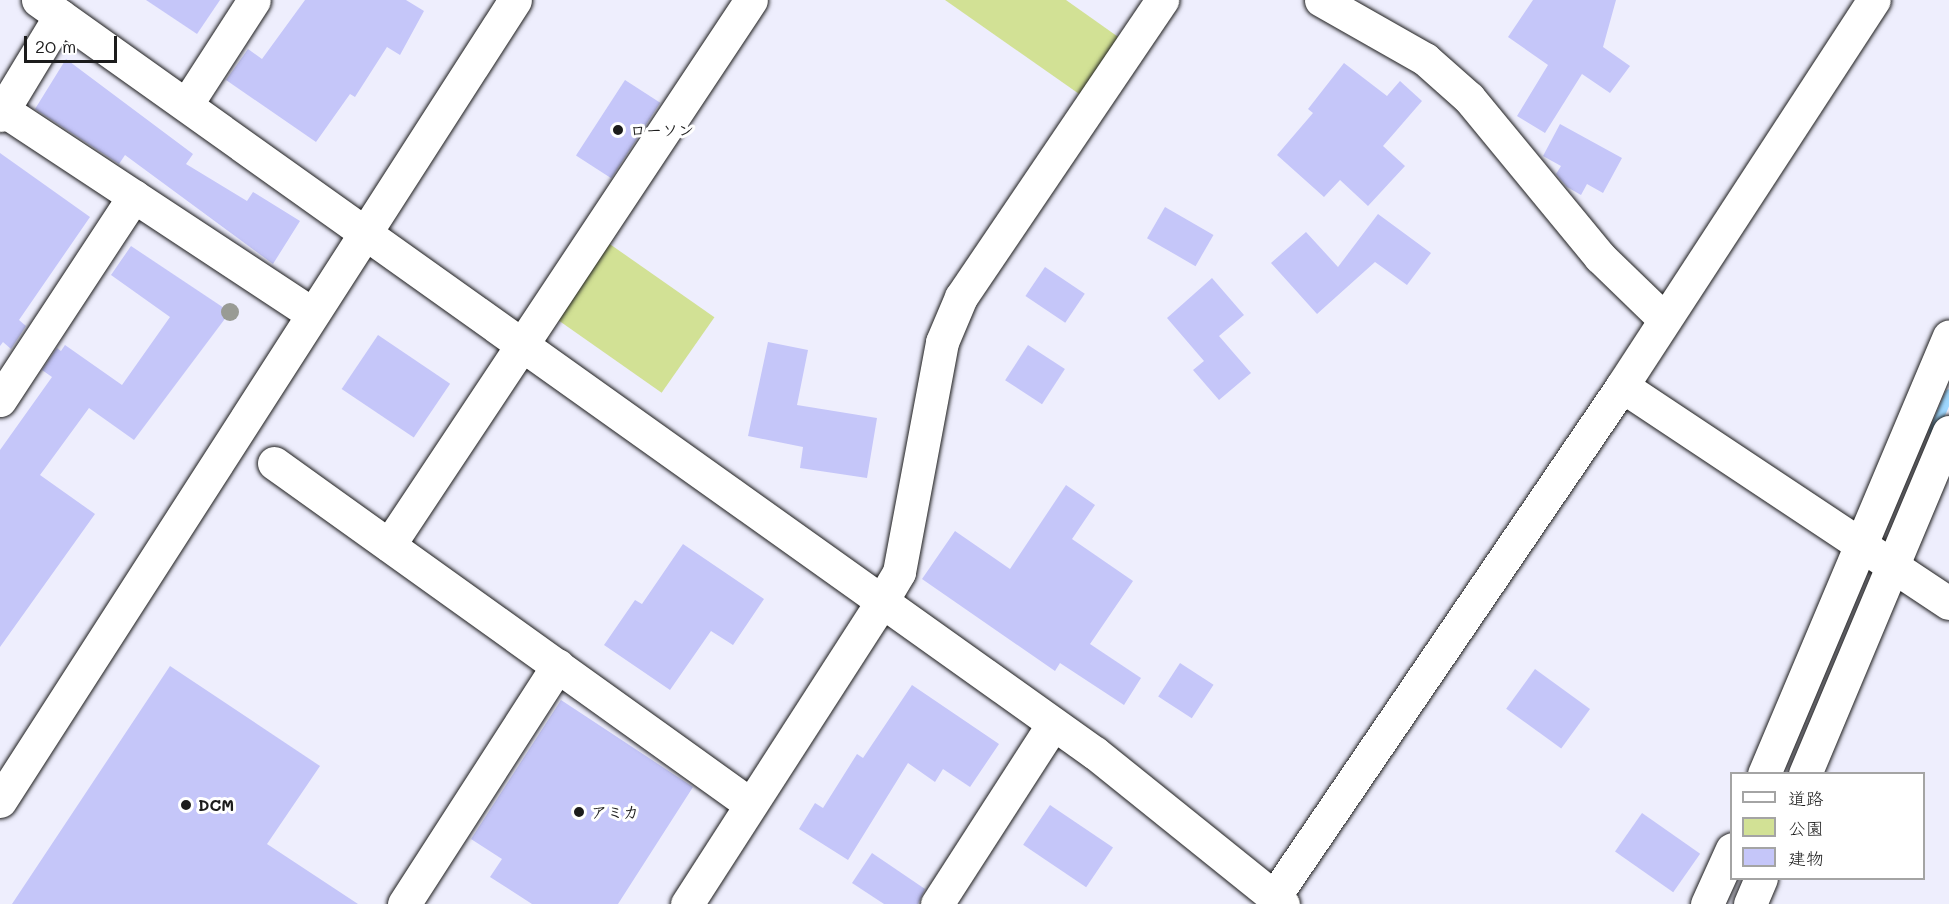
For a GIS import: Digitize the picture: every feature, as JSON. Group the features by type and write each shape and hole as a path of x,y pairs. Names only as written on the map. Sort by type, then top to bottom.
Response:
{"street":[{"path":"188,102 254,0"},
{"path":"0,801 515,0"},
{"path":"389,545 521,342 751,0"},
{"path":"687,904 899,572 942,342 961,297 1162,0"},
{"path":"1321,0 1425,58 1469,98 1600,257 1663,318"},
{"path":"312,314 1,111 49,8 188,102 880,604 1053,724 1278,901 1622,386 1663,318 1874,0"},
{"path":"0,400 134,196"},
{"path":"1765,772 1949,336"},
{"path":"1622,386 1949,603"},
{"path":"1806,772 1949,432"},
{"path":"274,463 558,664 750,804"},
{"path":"404,904 558,664"},
{"path":"937,904 1053,724"},
{"path":"1707,904 1730,851"},
{"path":"1750,904 1761,880"}],"green space":[{"path":"945,0 1066,0 1131,46 1092,103"},
{"path":"594,233 714,317 662,393 541,308"}],"building":[{"path":"146,0 220,0 197,34"},
{"path":"305,0 406,0 424,11 400,55 387,47 355,97 350,94 316,142 226,80 248,49 262,59"},
{"path":"1533,0 1616,0 1603,47 1630,66 1610,93 1582,74 1545,133 1517,116 1548,65 1508,37"},
{"path":"66,59 193,154 186,164 247,201 253,192 300,221 273,264 125,155 119,164 35,109"},
{"path":"1344,63 1387,96 1400,81 1422,101 1383,146 1405,166 1368,206 1340,180 1324,197 1277,155 1313,113 1308,109"},
{"path":"625,80 660,103 611,178 576,155"},
{"path":"1560,124 1622,158 1603,193 1587,184 1581,195 1567,187 1556,174 1561,166 1543,156"},
{"path":"0,153 90,217 19,320 26,326 11,349 3,342 0,346"},
{"path":"1165,207 1213,235 1195,266 1147,238"},
{"path":"1378,214 1431,253 1407,285 1375,262 1317,314 1271,263 1306,232 1338,267"},
{"path":"131,246 230,312 134,440 89,408 40,475 95,514 0,647 0,450 52,377 42,370 57,348 61,351 65,345 122,385 170,317 111,275"},
{"path":"1045,267 1085,294 1065,323 1025,296"},
{"path":"1212,278 1244,315 1219,336 1251,373 1219,400 1193,370 1204,361 1167,318"},
{"path":"378,335 450,384 414,438 342,389"},
{"path":"768,342 808,350 797,405 877,418 867,478 800,468 803,447 748,436"},
{"path":"1028,345 1065,369 1042,404 1005,380"},
{"path":"1066,485 1095,505 1072,539 1133,581 1090,644 1141,678 1124,705 1060,663 1055,671 922,579 955,531 1010,569"},
{"path":"683,544 764,599 733,645 711,631 670,690 604,645 635,600 642,604"},
{"path":"1180,663 1214,685 1192,718 1158,697"},
{"name":"DCM","path":"170,666 320,766 267,844 358,904 12,904"},
{"path":"1535,669 1590,709 1561,749 1506,709"},
{"path":"912,685 999,744 970,787 943,769 935,782 908,763 848,860 799,829 815,803 823,808 857,754 863,758"},
{"path":"561,700 693,787 618,904 532,904 490,877 502,859 471,839"},
{"path":"1050,805 1113,847 1086,887 1023,845"},
{"path":"1642,813 1700,854 1673,892 1615,852"},
{"path":"872,853 925,889 918,904 884,904 852,883"}],"waterway":[{"path":"1933,431 1949,393"}],"place":[{"name":"ローソン","path":"618,130"},
{"name":"DCM","path":"186,805"},
{"name":"アミカ","path":"579,812"}]}
